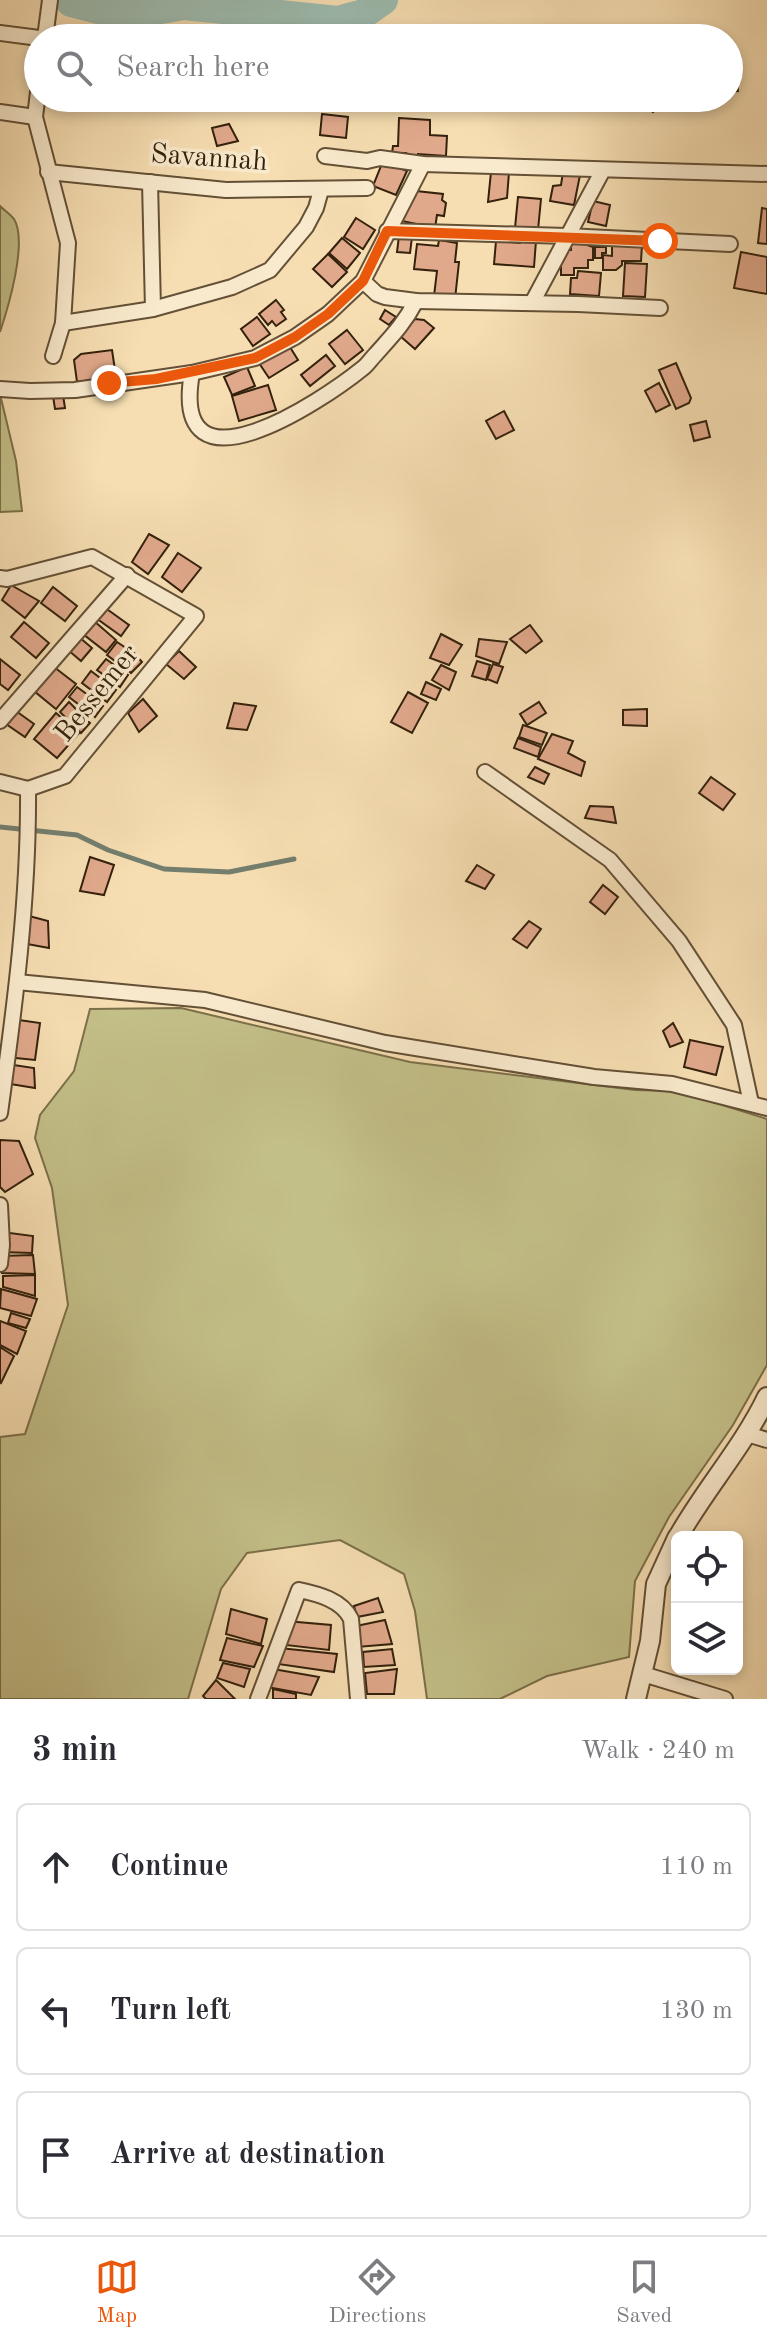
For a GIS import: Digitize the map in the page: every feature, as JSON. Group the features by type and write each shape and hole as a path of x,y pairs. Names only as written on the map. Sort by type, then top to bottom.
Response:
{"street":[{"path":"45,24 50,0"},
{"path":"0,33 24,36"},
{"path":"0,112 35,117"},
{"path":"36,112 68,243 63,323 53,356"},
{"path":"325,156 367,161 380,158 423,164 767,174"},
{"path":"0,389 75,390 192,373 255,358 295,337 328,314 363,281 423,164"},
{"path":"532,303 603,170"},
{"name":"Savannah","path":"48,172 226,190 367,188"},
{"path":"150,182 153,309"},
{"path":"63,323 153,309 232,287 270,270 306,227 321,190"},
{"path":"387,231 730,244"},
{"path":"363,281 377,294 416,301 660,308"},
{"path":"192,373 189,388 191,411 200,430 225,439 248,434 312,404 364,367 404,323 416,301"},
{"path":"0,721 127,575 92,557 2,582"},
{"name":"Bessemer","path":"28,789 65,776 196,616 127,575"},
{"path":"485,772 610,860 679,941 734,1025 751,1103"},
{"path":"0,782 28,789 29,826 17,982 7,1015 0,1113"},
{"path":"17,982 205,1000 385,1043 594,1077 672,1084 767,1108"},
{"path":"0,1205 0,1264"},
{"path":"681,1531 747,1434 767,1397"},
{"path":"747,1434 767,1440"},
{"path":"636,1699 650,1641 656,1584 671,1551"},
{"path":"258,1699 299,1590 335,1602 349,1613 358,1699"},
{"path":"643,1674 725,1699"}],"shaded area":[{"path":"0,206 14,219 19,243 15,275 0,332"},
{"path":"0,394 16,461 22,511 0,512"},
{"path":"181,1008 410,1062 635,1090 677,1091 767,1119 767,1365 733,1425 669,1517 635,1581 629,1657 547,1676 500,1699 427,1699 415,1611 404,1574 340,1540 247,1553 221,1589 188,1699 0,1699 0,1437 25,1434 68,1305 52,1188 35,1138 40,1115 74,1071 90,1009"}],"building":[{"path":"322,114 348,117 346,138 320,135"},
{"path":"399,118 430,120 430,135 447,136 446,156 418,154 418,159 405,159 406,153 392,153 393,146 398,146"},
{"path":"229,124 238,141 217,146 212,128"},
{"path":"383,161 407,171 396,195 373,186"},
{"path":"491,172 509,172 507,198 488,202"},
{"path":"563,172 580,175 574,205 550,201 553,186 561,185"},
{"path":"416,191 443,194 442,200 446,203 444,216 437,215 435,228 402,221"},
{"path":"518,197 541,199 538,230 515,228"},
{"path":"593,201 610,205 606,226 588,222"},
{"path":"762,208 767,209 767,244 758,243"},
{"path":"356,218 375,230 363,249 344,237"},
{"path":"399,236 412,237 410,253 397,252"},
{"path":"342,238 360,253 347,269 329,253"},
{"path":"439,240 457,243 455,262 459,262 455,299 434,296 437,271 414,269 417,244 438,246"},
{"path":"521,240 536,241 534,267 494,264 496,241 520,243"},
{"path":"571,242 587,242 593,247 593,260 588,260 588,268 574,268 574,275 561,275 561,256 565,256 565,250 571,250"},
{"path":"612,244 642,245 641,261 622,261 616,270 603,270 603,255 612,256"},
{"path":"595,247 606,247 602,258 595,258"},
{"path":"741,252 767,257 767,294 734,288"},
{"path":"328,254 347,272 332,287 313,269"},
{"path":"625,263 647,264 645,297 623,296"},
{"path":"578,271 601,273 599,296 570,294 571,278 577,278"},
{"path":"276,300 284,310 281,312 286,319 276,326 272,321 268,325 259,314"},
{"path":"385,310 396,317 389,325 380,319"},
{"path":"257,317 270,334 253,346 241,329"},
{"path":"415,319 424,320 434,328 415,349 400,336"},
{"path":"347,330 363,350 345,364 329,344"},
{"path":"288,344 298,360 269,378 259,363"},
{"path":"112,350 116,377 77,382 74,360 81,354"},
{"path":"326,355 335,366 310,386 301,375"},
{"path":"676,363 691,398 689,403 676,409 659,370"},
{"path":"247,367 255,386 232,395 224,377"},
{"path":"659,383 670,405 656,412 645,391"},
{"path":"268,385 276,410 239,421 232,396"},
{"path":"63,395 65,408 55,409 53,396"},
{"path":"504,411 514,430 496,439 486,421"},
{"path":"706,421 710,437 694,441 690,425"},
{"path":"149,534 169,545 148,574 132,562"},
{"path":"178,553 201,568 182,592 162,577"},
{"path":"11,585 39,601 25,618 2,600"},
{"path":"53,587 77,606 65,621 41,603"},
{"path":"104,607 129,625 121,636 96,618"},
{"path":"94,621 116,640 106,652 83,634"},
{"path":"24,622 49,643 36,658 11,637"},
{"path":"530,625 542,641 526,653 510,639"},
{"path":"441,634 462,645 449,665 430,658"},
{"path":"79,637 92,648 81,661 68,650"},
{"path":"479,639 507,642 499,664 476,656"},
{"path":"117,642 129,650 119,664 107,655"},
{"path":"179,651 196,667 184,679 166,664"},
{"path":"134,653 142,662 131,673 123,665"},
{"path":"0,659 20,675 8,690 0,684"},
{"path":"106,659 128,675 120,687 97,670"},
{"path":"477,661 490,665 486,680 472,676"},
{"path":"493,664 503,667 497,683 487,679"},
{"path":"441,665 456,672 449,690 432,680"},
{"path":"54,667 76,684 56,709 34,691"},
{"path":"91,671 116,690 107,702 82,683"},
{"path":"426,682 441,689 436,700 421,694"},
{"path":"77,687 103,706 95,717 69,697"},
{"path":"408,692 428,703 412,733 391,722"},
{"path":"143,699 157,716 139,732 128,713"},
{"path":"69,702 90,723 81,733 60,712"},
{"path":"539,702 546,713 527,725 520,714"},
{"path":"234,703 256,706 247,730 227,728"},
{"path":"647,709 647,726 623,725 623,710"},
{"path":"16,711 34,724 25,737 6,724"},
{"path":"56,713 79,733 57,758 34,739"},
{"path":"523,725 547,733 542,745 519,737"},
{"path":"552,734 573,741 568,753 585,762 581,776 538,759"},
{"path":"518,738 541,747 538,757 514,748"},
{"path":"535,767 549,774 544,784 528,777"},
{"path":"711,777 735,794 723,810 699,793"},
{"path":"590,806 613,807 616,823 585,818"},
{"path":"90,857 114,865 104,895 80,891"},
{"path":"477,865 494,875 485,889 466,881"},
{"path":"603,885 618,897 605,914 590,902"},
{"path":"29,916 48,921 49,948 27,944"},
{"path":"529,921 541,929 527,948 513,939"},
{"path":"12,1019 40,1023 35,1060 6,1057"},
{"path":"673,1023 683,1042 670,1047 663,1031"},
{"path":"690,1040 723,1047 716,1075 684,1067"},
{"path":"7,1064 34,1068 35,1088 4,1083"},
{"path":"0,1140 19,1141 33,1174 5,1192 0,1187"},
{"path":"2,1232 33,1236 32,1253 0,1252"},
{"path":"33,1255 35,1274 2,1273 0,1256"},
{"path":"35,1275 35,1296 3,1287 3,1276"},
{"path":"1,1289 37,1299 31,1316 0,1308"},
{"path":"11,1313 30,1319 26,1328 8,1323"},
{"path":"0,1321 26,1331 17,1354 0,1345"},
{"path":"0,1347 14,1356 1,1383 0,1382"},
{"path":"378,1598 383,1612 357,1617 354,1606"},
{"path":"231,1609 267,1619 261,1644 226,1634"},
{"path":"385,1620 392,1644 357,1647 356,1626"},
{"path":"286,1621 331,1625 329,1650 277,1644"},
{"path":"227,1638 263,1646 254,1667 220,1660"},
{"path":"279,1648 337,1654 334,1672 278,1664"},
{"path":"392,1649 395,1665 364,1667 363,1652"},
{"path":"223,1663 250,1669 244,1687 217,1678"},
{"path":"273,1669 319,1677 311,1695 267,1687"},
{"path":"397,1669 394,1694 367,1694 365,1673"},
{"path":"216,1680 235,1699 206,1699 203,1696"},
{"path":"273,1689 296,1694 296,1699 273,1699"}],"waterway":[{"path":"71,2 102,10 138,13 184,5 338,21 363,14 383,0"},
{"path":"0,827 77,835 108,850 164,869 229,872 294,859"}],"route":[{"path":"109,383 192,373 255,358 295,337 328,314 363,281 387,231 660,241"}]}
